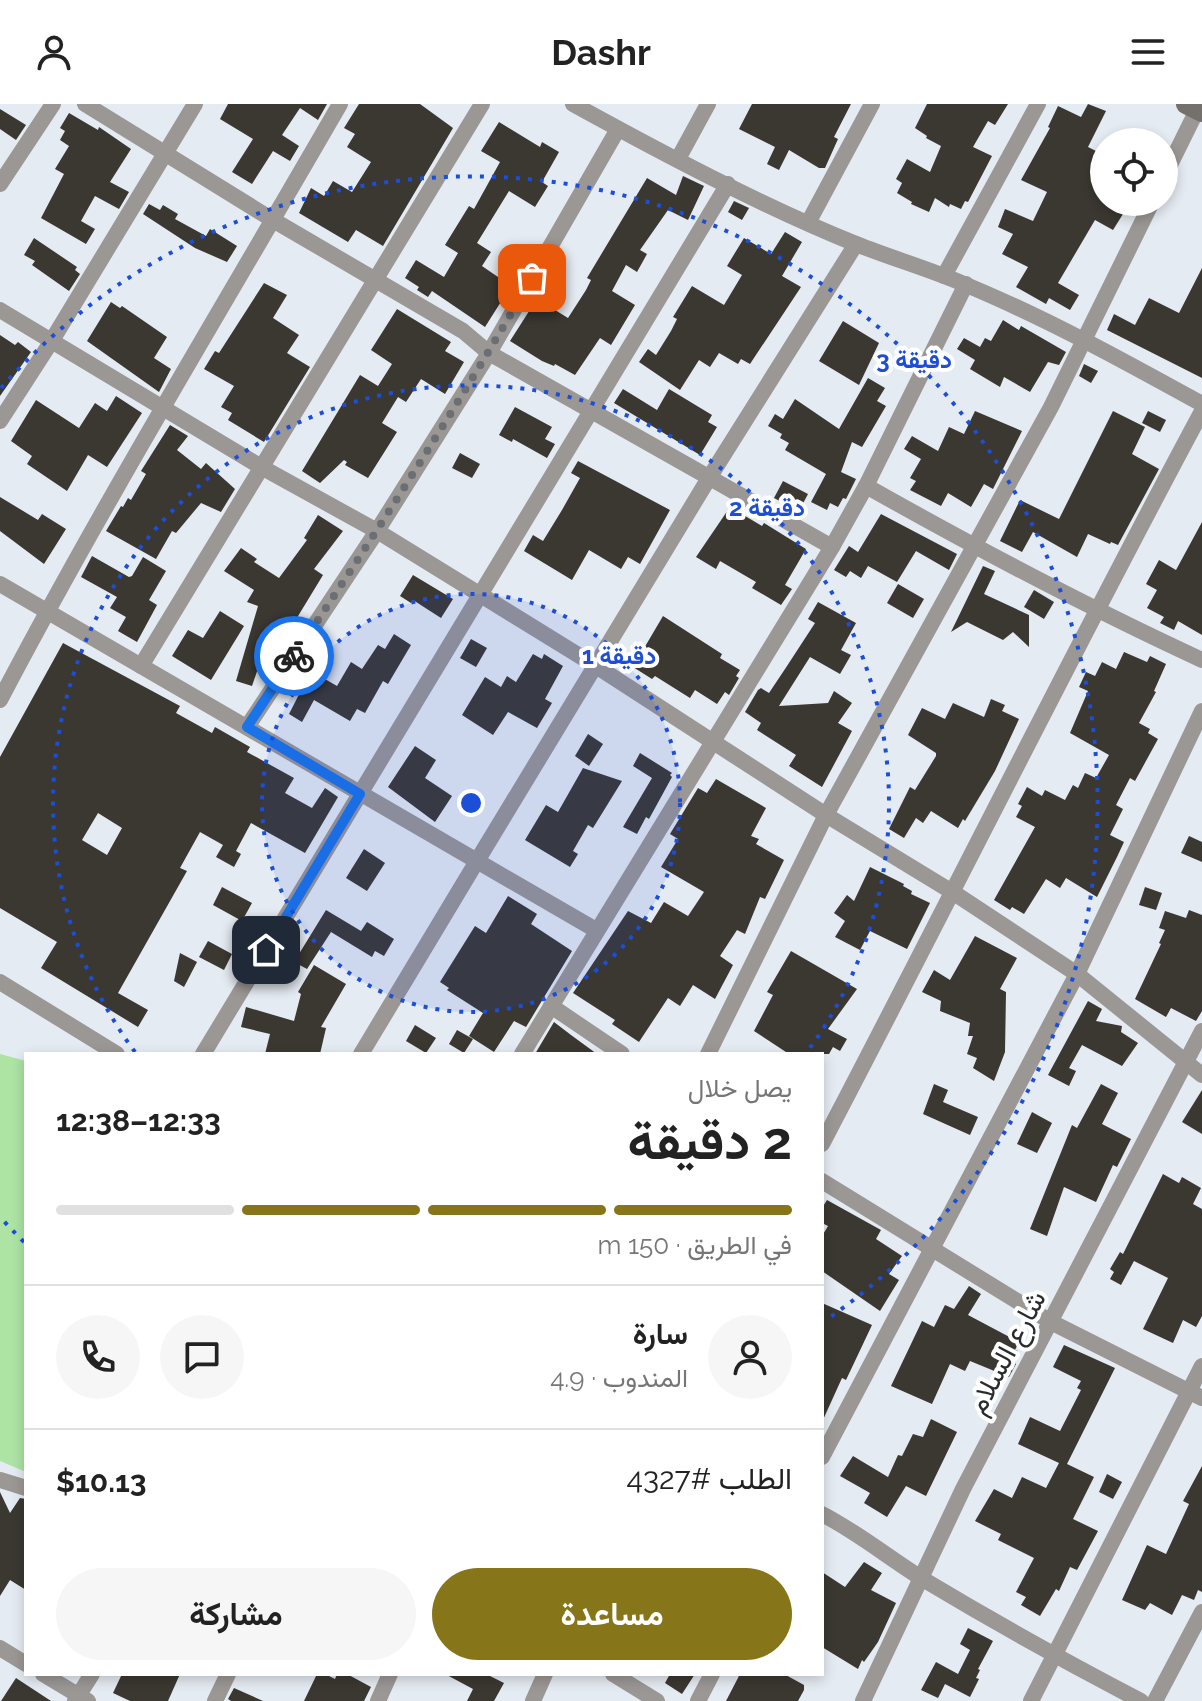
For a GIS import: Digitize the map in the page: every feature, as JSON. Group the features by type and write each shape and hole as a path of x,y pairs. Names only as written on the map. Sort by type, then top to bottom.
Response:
{"street":[{"path":"0,184 53,104"},
{"path":"85,104 273,220 463,331 489,353 832,547"},
{"path":"0,421 195,104"},
{"path":"0,700 46,612 340,104"},
{"path":"141,666 482,104"},
{"path":"573,104 808,223 966,284 1084,339 1202,404"},
{"path":"678,159 708,104"},
{"path":"808,223 872,104"},
{"path":"944,276 1038,104"},
{"path":"1178,147 1196,108"},
{"path":"247,727 377,531 489,353 618,129"},
{"path":"204,1052 728,184"},
{"path":"709,1052 826,815 1051,407 1145,216"},
{"path":"362,1052 709,478 856,244"},
{"path":"523,1052 832,547 866,486 966,284"},
{"path":"0,310 263,468 377,531 954,893 1077,974 1202,1075"},
{"path":"824,1140 954,893 1095,611 1202,411"},
{"path":"866,486 1095,611 1202,660"},
{"path":"0,584 596,930"},
{"path":"824,1453 1077,974 1202,711"},
{"path":"0,982 114,1052"},
{"path":"551,1006 619,1052"},
{"name":"شارع السلام","path":"863,1701 963,1489 1202,1031"},
{"path":"824,1182 1051,1322 1196,1395"},
{"path":"1031,1701 1196,1395 1202,1366"},
{"path":"0,1480 24,1487"},
{"path":"824,1515 874,1544 922,1578 1054,1655 1141,1701"},
{"path":"1155,1701 1202,1612"},
{"path":"0,1648 24,1663"},
{"path":"46,1676 81,1699 91,1676"},
{"path":"215,1701 227,1676"},
{"path":"378,1701 389,1676"},
{"path":"533,1701 544,1676"},
{"path":"616,1676 657,1701"},
{"path":"698,1701 711,1676"}],"green space":[{"path":"0,1054 24,1060 24,1471 0,1461"}],"building":[{"path":"228,104 327,104 318,120 300,108 282,135 299,146 290,161 273,151 252,184 232,172 253,139 220,119"},
{"path":"359,104 420,104 453,128 383,246 356,230 348,242 299,213 311,188 324,196 333,181 352,192 371,162 347,147 355,134 344,128"},
{"path":"752,104 851,104 834,137 838,139 825,168 819,168 789,150 779,170 767,164 775,147 739,129"},
{"path":"927,104 1008,104 995,125 988,121 973,147 992,156 968,202 965,201 961,209 950,204 949,207 935,198 929,212 897,193 902,183 896,179 907,159 930,172 941,146 915,128"},
{"path":"1088,104 1106,111 1098,128 1090,128 1090,216 1122,216 1113,230 1095,220 1058,283 1079,295 1070,310 1049,298 1046,304 1016,287 1028,267 1002,254 1013,234 998,227 1005,209 1033,221 1047,192 1021,180 1050,128 1058,106 1081,117"},
{"path":"0,109 26,125 16,140 0,129"},
{"path":"69,113 98,130 99,127 131,149 110,182 129,192 119,209 95,196 81,221 95,229 86,244 41,218 64,174 55,169 69,146 60,140 65,131 60,128"},
{"path":"499,122 540,147 542,142 559,152 542,182 548,186 535,207 509,191 477,243 491,252 482,266 511,286 485,327 432,291 428,297 405,278 416,260 444,277 458,253 445,245 469,206 474,209 500,162 481,151"},
{"path":"683,176 704,186 688,220 668,210 640,250 647,254 637,272 626,265 612,291 635,305 611,345 600,338 575,375 542,361 510,341 533,305 543,311 547,305 568,318 591,280 587,278 647,178 676,195"},
{"path":"734,201 749,208 742,220 728,212"},
{"path":"149,204 160,210 163,205 178,214 175,219 206,236 210,229 237,246 227,262 195,248 143,214"},
{"path":"785,232 802,242 782,276 801,287 750,364 741,359 738,364 719,353 710,367 699,360 680,390 639,362 648,349 656,355 677,319 673,317 692,286 724,305 742,275 727,266 744,238 771,254"},
{"path":"34,238 77,267 75,270 80,274 69,291 32,265 35,261 24,255"},
{"path":"1202,268 1202,378 1107,330 1114,314 1135,325 1149,298 1179,313"},
{"path":"264,283 287,295 273,318 299,335 287,353 310,367 264,442 228,420 232,413 221,407 234,386 204,369 215,351 219,353"},
{"path":"111,302 120,308 122,306 167,337 154,358 171,369 159,392 87,341"},
{"path":"397,309 451,342 445,351 464,362 445,394 421,379 406,402 398,397 382,423 397,432 368,478 345,465 347,462 344,460 320,483 302,471 360,375 378,386 392,364 371,350"},
{"path":"1003,320 1019,330 1021,326 1066,352 1059,365 1048,362 1030,392 1004,377 1000,387 970,369 975,360 957,349 964,338 980,347 985,338 991,341"},
{"path":"843,321 879,343 859,385 819,361"},
{"path":"0,335 15,345 18,342 31,352 0,396"},
{"path":"1084,364 1098,371 1091,383 1079,376"},
{"path":"868,378 885,388 877,401 886,406 862,447 852,442 841,472 856,479 846,499 843,498 838,507 830,503 827,510 811,502 826,474 785,450 789,443 780,438 782,434 768,426 775,414 783,419 795,399 839,429"},
{"path":"623,389 657,410 669,389 712,415 708,422 717,427 700,455 614,403"},
{"path":"116,396 142,413 107,467 88,455 67,491 27,464 32,456 11,441 36,400 79,428 95,403 107,411"},
{"path":"515,407 552,427 545,439 555,444 547,458 513,439 512,442 499,435"},
{"path":"975,411 1022,431 993,489 984,484 971,507 948,493 941,506 910,490 916,481 910,478 921,459 904,449 912,436 938,451 949,427 964,434"},
{"path":"1113,411 1145,427 1132,454 1159,469 1118,545 1088,534 1077,557 1033,532 1022,552 1000,541 1020,500 1059,519"},
{"path":"1148,411 1166,420 1160,432 1142,423"},
{"path":"170,425 188,436 177,450 201,469 206,463 235,489 221,512 201,503 176,533 172,531 156,559 106,531 121,506 128,498 131,500 146,474 141,471"},
{"path":"460,453 480,464 472,478 452,468"},
{"path":"578,461 670,510 640,564 628,557 621,569 589,550 572,580 524,551 533,535 543,541 562,510 580,478 571,473"},
{"path":"783,481 808,494 799,511 774,498"},
{"path":"0,497 38,520 42,514 66,529 44,564 0,531"},
{"path":"730,507 762,526 764,523 806,549 785,585 792,589 781,605 752,588 756,582 720,561 716,569 696,557"},
{"path":"881,514 957,554 949,570 916,551 897,582 868,566 861,578 850,571 846,577 834,570 849,546 858,552"},
{"path":"318,515 343,531 314,569 323,575 275,654 265,648 252,686 236,681 258,606 247,602 254,590 224,571 241,548 257,559 254,562 279,578 307,540 304,538"},
{"path":"1202,522 1202,635 1178,621 1174,630 1160,623 1164,617 1147,608 1157,590 1146,584 1159,560 1176,570"},
{"path":"92,556 129,577 143,557 166,571 149,600 157,605 137,642 118,631 126,617 110,608 117,597 81,577"},
{"path":"983,566 995,571 984,594 1029,615 1029,647 1013,632 1003,640 967,622 951,632"},
{"path":"413,575 453,599 441,618 413,600 411,603 400,596"},
{"path":"898,584 924,599 913,618 887,603"},
{"path":"1034,590 1054,602 1044,619 1024,607"},
{"path":"818,602 856,623 841,650 851,655 840,674 810,657 779,706 828,703 834,691 852,703 838,723 852,731 822,787 789,766 796,755 757,730 761,723 745,712 758,690 761,688 769,693 787,666 815,623 808,619"},
{"path":"220,611 244,626 211,680 172,656 188,630 203,638"},
{"path":"663,616 722,654 720,658 740,670 729,695 725,692 717,704 695,690 690,698 655,676 652,679 633,667"},
{"path":"394,634 411,645 388,684 383,681 365,713 357,709 350,721 314,700 302,722 289,714 311,671 337,686 351,662 362,669 378,645 385,649"},
{"path":"471,639 487,648 476,667 460,658"},
{"path":"63,643 180,706 176,713 212,733 215,727 250,747 247,752 294,778 285,793 312,808 325,788 338,797 305,853 251,823 236,851 241,854 234,867 216,857 223,845 200,832 180,868 187,871 118,993 148,1010 138,1027 41,968 57,942 0,908 0,757","holes":["98,813 122,828 107,855 82,840"]},
{"path":"1124,652 1147,662 1150,656 1166,664 1156,692 1139,723 1150,729 1148,733 1158,739 1135,781 1130,778 1116,805 1123,809 1110,835 1124,842 1097,897 1066,878 1060,888 1046,879 1024,914 1012,907 1010,910 994,900 1035,827 1016,817 1022,806 1018,804 1027,787 1042,796 1045,790 1065,800 1073,785 1078,788 1085,773 1096,778 1109,755 1070,733 1088,691 1079,687 1086,672 1095,676 1102,662 1116,669"},
{"path":"533,654 542,659 544,654 563,666 545,699 552,703 537,728 508,712 493,735 462,715 485,677 501,687 507,676 516,682"},
{"path":"991,699 1005,705 1002,711 1019,719 995,771 965,821 963,819 958,828 931,811 923,823 916,818 904,838 889,829 910,787 915,790 936,756 908,735 922,708 945,719 953,703 984,717"},
{"path":"588,734 603,744 589,766 575,756"},
{"path":"415,746 436,760 425,778 452,796 435,822 388,787"},
{"path":"640,753 672,773 672,777 637,834 623,827 652,778 633,766"},
{"path":"583,768 622,781 593,828 588,825 573,851 578,854 570,867 525,840 546,805 558,812"},
{"path":"716,779 766,808 751,836 759,839 756,844 784,860 765,899 760,897 745,934 737,930 720,956 733,965 715,999 693,985 680,1006 668,998 639,1042 612,1024 615,1020 573,993 628,911 651,923 664,902 688,916 704,892 661,867 678,839 670,834 698,788 707,793"},
{"path":"1189,836 1202,842 1202,862 1181,853"},
{"path":"364,849 385,863 367,891 346,878"},
{"path":"870,867 904,884 912,891 911,894 930,903 907,949 870,931 860,950 835,937 845,921 834,913 847,895 854,901"},
{"path":"222,887 252,903 242,921 213,905"},
{"path":"1145,887 1162,893 1156,910 1139,905"},
{"path":"508,896 537,914 531,924 572,951 526,1027 514,1021 494,1052 469,1036 483,1013 440,982 475,926 486,933"},
{"path":"326,910 361,931 367,922 394,939 384,956 375,951 372,957 331,932 307,969 294,962"},
{"path":"1189,910 1202,915 1202,1011 1196,1021 1171,1008 1166,1017 1135,999 1161,944 1165,930 1159,928 1165,911 1186,918"},
{"path":"975,936 1017,958 1000,989 1006,992 1005,1052 994,1081 973,1068 977,1058 967,1054 973,1036 968,1036 970,1023 940,1011 941,1001 922,992 934,970 950,980"},
{"path":"208,941 232,954 224,970 199,957"},
{"path":"791,951 857,989 828,1029 847,1039 840,1051 833,1047 829,1054 786,1052 754,1031 773,995 767,992"},
{"path":"180,953 197,962 184,987 174,981"},
{"path":"314,965 346,984 321,1027 326,1028 320,1052 266,1052 270,1034 241,1027 246,1007 294,1021 301,994 298,992"},
{"path":"1088,1001 1102,1009 1096,1021 1122,1026 1121,1032 1138,1043 1122,1066 1082,1045 1069,1068 1076,1071 1069,1086 1048,1075"},
{"path":"554,1022 594,1052 536,1052"},
{"path":"415,1025 436,1038 427,1052 406,1041"},
{"path":"457,1030 473,1039 465,1052 449,1044"},
{"path":"934,1084 948,1090 943,1102 978,1117 970,1135 923,1114"},
{"path":"1101,1084 1118,1093 1102,1124 1131,1139 1117,1167 1113,1165 1096,1202 1064,1187 1047,1236 1030,1229 1072,1125 1077,1128"},
{"path":"1202,1090 1202,1134 1182,1122"},
{"path":"1032,1112 1052,1123 1037,1153 1017,1144"},
{"path":"1163,1174 1179,1183 1182,1177 1201,1188 1193,1204 1202,1209 1202,1316 1196,1327 1183,1320 1173,1343 1143,1329 1168,1278 1134,1261 1121,1285 1110,1279 1114,1272 1110,1269 1120,1252 1123,1254"},
{"path":"827,1200 881,1230 876,1239 902,1256 889,1274 899,1280 880,1311 824,1272 824,1233 828,1226 824,1224"},
{"path":"969,1286 981,1294 968,1315 1019,1342 1013,1362 1016,1364 1009,1377 970,1361 965,1371 950,1364 932,1404 891,1386 922,1321 934,1327 945,1305 954,1309"},
{"path":"824,1304 872,1325 846,1380 842,1378 824,1418"},
{"path":"1064,1345 1115,1368 1067,1464 1094,1477 1073,1519 1098,1531 1077,1570 1070,1567 1059,1591 1056,1589 1040,1616 1021,1605 1026,1597 1016,1592 1034,1558 998,1540 1001,1534 975,1521 994,1489 1012,1498 1022,1477 1046,1488 1059,1463 1018,1444 1030,1417 1060,1431 1081,1390 1077,1388 1081,1381 1053,1367"},
{"path":"931,1419 957,1432 926,1496 906,1486 887,1517 864,1503 870,1493 840,1476 853,1456 888,1477 898,1455 902,1456 913,1434 923,1437"},
{"path":"1202,1466 1202,1592 1198,1590 1194,1600 1182,1595 1172,1615 1150,1603 1145,1610 1122,1600 1147,1545 1166,1554 1189,1504 1183,1501"},
{"path":"1107,1474 1122,1482 1113,1499 1099,1492"},
{"path":"0,1492 10,1513 20,1498 24,1499 24,1589 10,1580 0,1596"},
{"path":"864,1562 882,1573 871,1590 896,1603 878,1642 858,1669 824,1648 824,1573 845,1587"},
{"path":"968,1628 993,1641 978,1669 976,1678 979,1679 970,1697 945,1684 938,1698 921,1690 936,1662 958,1674 970,1650 960,1644"},
{"path":"121,1676 179,1676 168,1701 130,1701 113,1693"},
{"path":"316,1676 335,1679 336,1676 351,1676 371,1687 364,1701 304,1701"},
{"path":"449,1676 490,1676 504,1683 494,1701 467,1701 473,1689"},
{"path":"669,1676 694,1676 682,1694 665,1683"},
{"path":"739,1676 788,1676 804,1685 798,1701 726,1701"},
{"path":"16,1678 51,1701 1,1701"},
{"path":"234,1688 263,1701 231,1701 228,1699"}],"way so far":[{"path":"294,656 377,531 489,353 532,278"}],"route":[{"path":"266,950 360,794 247,727 294,656"}]}
